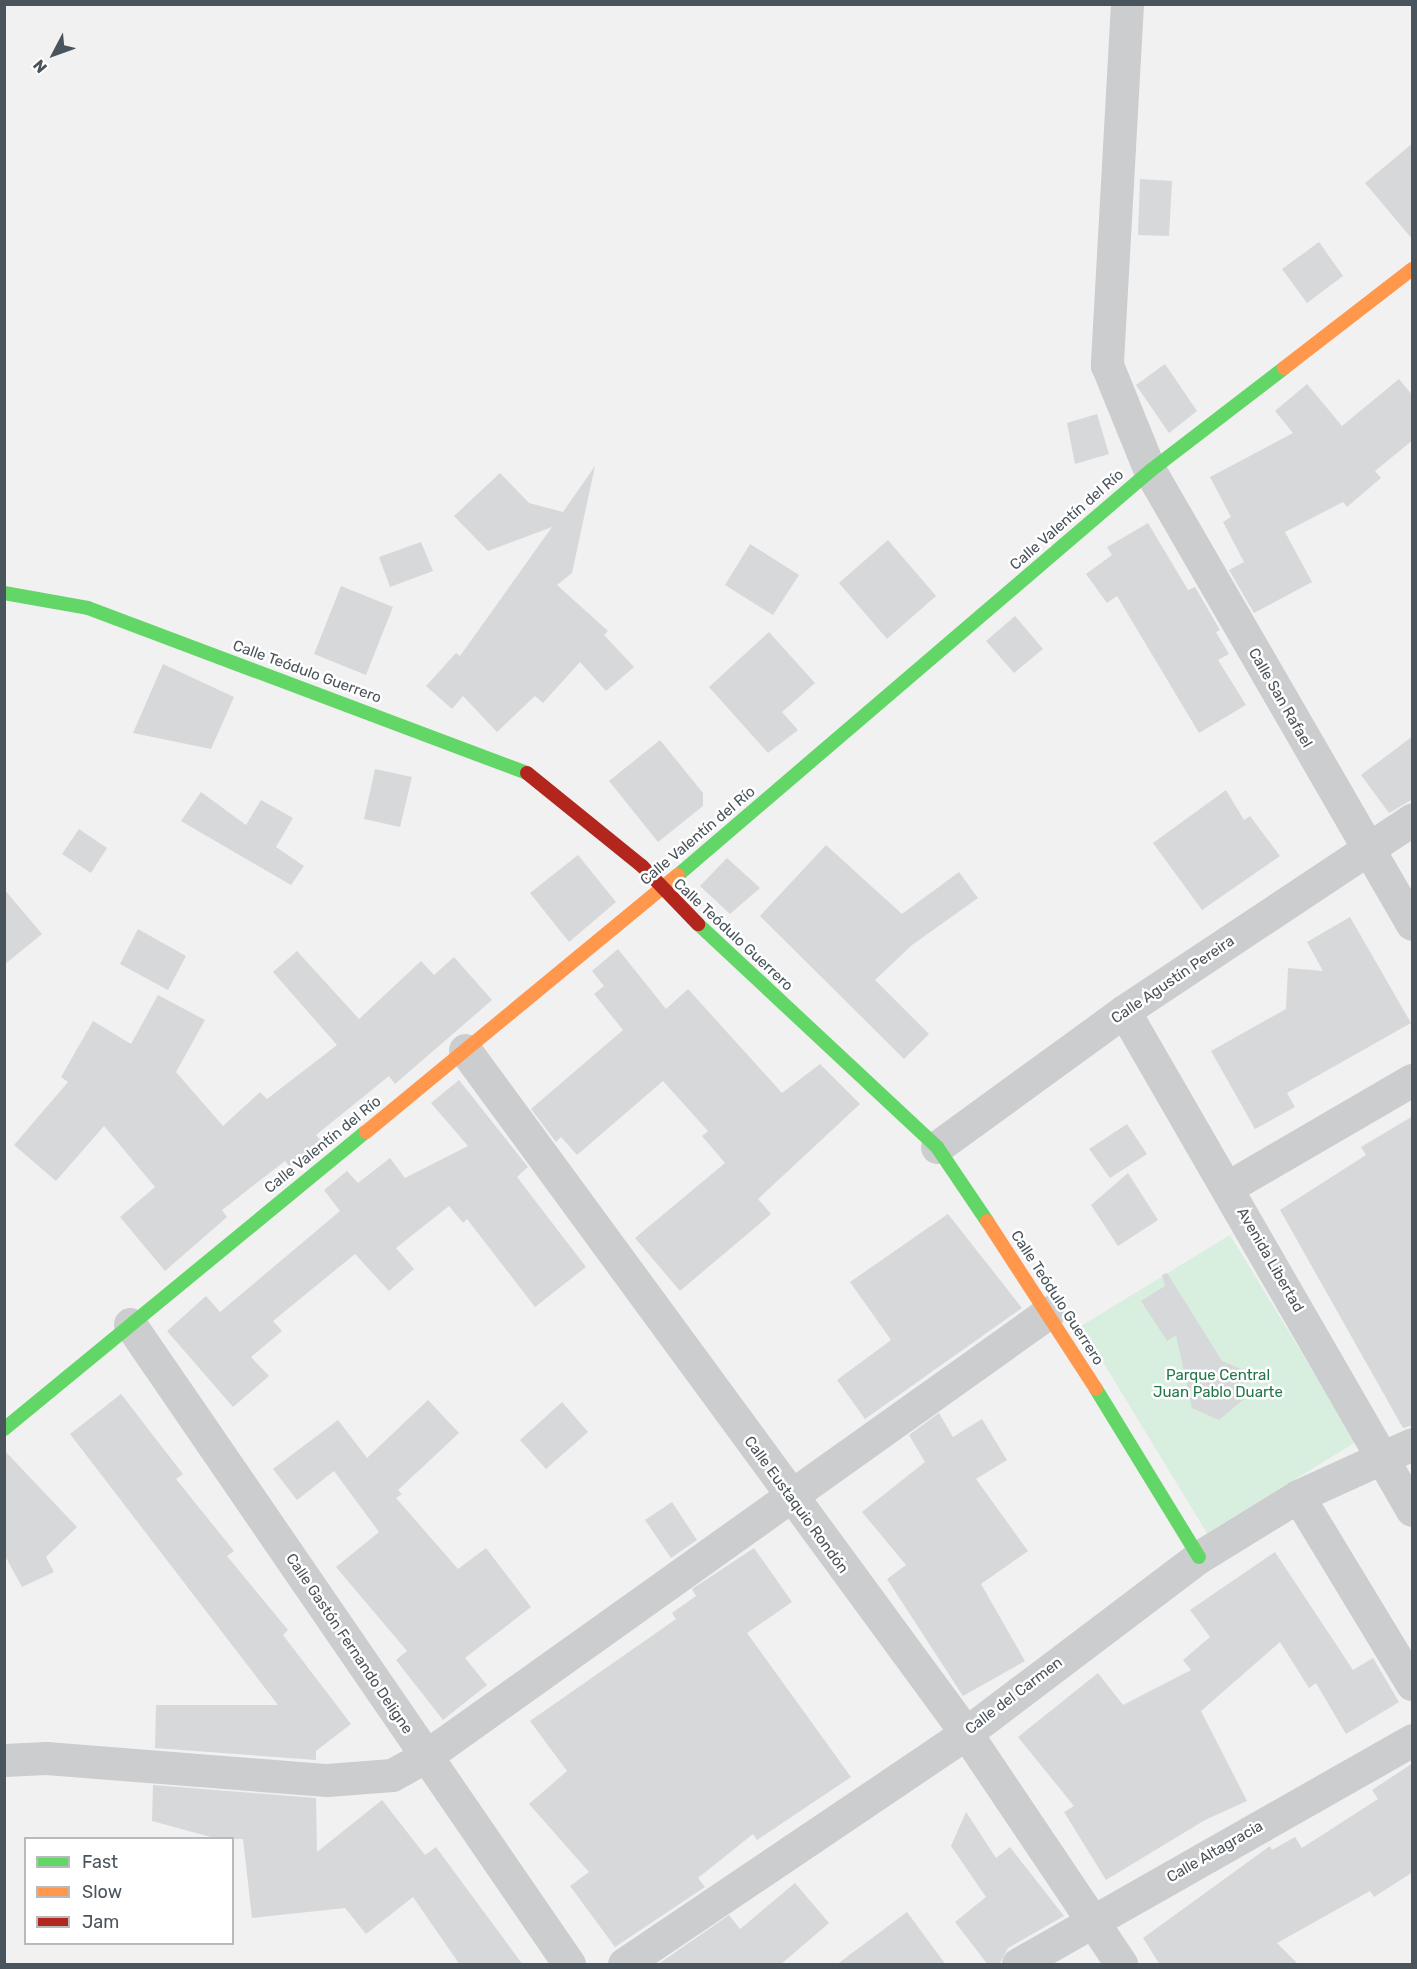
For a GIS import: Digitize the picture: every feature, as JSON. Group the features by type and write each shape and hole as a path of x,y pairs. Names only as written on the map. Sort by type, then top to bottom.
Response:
{"street":[{"name":"Calle San Rafael","path":"1127,4 1107,365 1150,471 1368,852 1413,924"},
{"name":"Calle Valentín del Río","path":"4,1430 130,1324 661,890 1150,471 1413,269"},
{"name":"Calle Teódulo Guerrero","path":"4,592 88,608 526,772 642,866 661,890 937,1147 1049,1312 1199,1557"},
{"name":"Calle Agustín Pereira","path":"937,1147 1124,1011 1368,852 1413,820"},
{"name":"Avenida Libertad","path":"1124,1011 1228,1187 1398,1450 1413,1510"},
{"name":"Calle Eustaquio Rondón","path":"465,1050 788,1495 966,1733 1121,1965"},
{"path":"1228,1187 1413,1080"},
{"path":"4,1760 81,1760 327,1780 392,1774 426,1756 788,1495 1049,1312"},
{"name":"Calle Gastón Fernando Deligne","path":"130,1324 569,1965"},
{"name":"Calle del Carmen","path":"624,1965 966,1733 1199,1557 1298,1496 1398,1450"},
{"path":"1298,1496 1413,1684"},
{"name":"Calle Altagracia","path":"1018,1965 1413,1740"}],"green space":[{"name":"Parque Central Juan Pablo Duarte","path":"1230,1235 1356,1442 1207,1533 1081,1326"}],"building":[{"path":"1413,143 1413,240 1365,183"},
{"path":"1140,179 1172,181 1169,236 1138,235"},
{"path":"1319,242 1343,276 1307,303 1282,269"},
{"path":"1165,364 1197,411 1169,433 1136,385"},
{"path":"1399,379 1413,396 1413,440 1375,471 1381,478 1347,507 1343,502 1285,532 1312,582 1254,613 1229,570 1244,562 1223,522 1231,517 1210,477 1293,433 1275,411 1307,384 1342,426"},
{"path":"1097,414 1109,454 1075,464 1067,423"},
{"path":"595,466 572,573 557,585 608,631 604,635 634,667 606,691 580,662 543,703 535,696 497,732 463,696 452,709 426,686 456,653 460,656 552,527 488,551 454,516 500,473 529,503 563,512"},
{"path":"1148,523 1188,590 1195,587 1220,630 1216,632 1229,654 1218,660 1246,705 1199,733 1117,596 1107,603 1086,574 1112,555 1107,547"},
{"path":"888,540 936,596 887,639 839,583"},
{"path":"421,542 433,571 390,587 379,557"},
{"path":"750,544 799,575 773,615 725,585"},
{"path":"341,586 393,607 366,675 314,654"},
{"path":"1015,616 1043,649 1014,673 986,641"},
{"path":"769,632 815,683 782,712 798,730 768,753 709,687"},
{"path":"163,664 234,697 211,749 133,733"},
{"path":"1413,736 1413,799 1389,813 1361,775"},
{"path":"660,740 703,793 703,806 658,842 609,781"},
{"path":"375,769 412,777 400,827 364,819"},
{"path":"1226,790 1244,820 1250,816 1280,856 1202,910 1153,843"},
{"path":"201,792 246,825 261,800 293,818 276,847 304,866 291,885 181,821"},
{"path":"79,829 107,848 91,873 62,854"},
{"path":"826,845 902,914 959,872 978,898 912,945 875,980 929,1034 904,1059 760,916"},
{"path":"578,855 616,902 569,942 530,893"},
{"path":"727,858 760,888 730,914 700,886"},
{"path":"4,889 42,934 4,965"},
{"path":"1350,917 1411,1023 1287,1093 1295,1107 1255,1129 1211,1051 1286,1009 1288,968 1323,971 1307,942"},
{"path":"138,929 186,956 168,990 120,964"},
{"path":"618,949 666,1009 688,989 782,1093 820,1064 860,1104 758,1199 771,1214 680,1291 635,1238 725,1163 702,1136 708,1131 663,1081 577,1155 561,1137 556,1142 531,1109 623,1030 594,994 604,986 592,971"},
{"path":"297,951 359,1019 421,961 434,975 454,957 492,1000 395,1084 389,1076 316,1135 323,1143 301,1161 289,1166 285,1161 222,1210 227,1217 165,1271 120,1217 155,1187 104,1126 56,1181 14,1145 68,1082 61,1077 93,1021 131,1044 158,995 205,1020 176,1072 223,1126 260,1092 267,1099 337,1045 273,972"},
{"path":"459,1080 528,1167 517,1177 586,1267 535,1307 467,1219 463,1223 449,1206 396,1248 414,1269 389,1291 355,1254 273,1321 282,1331 251,1357 269,1376 233,1407 167,1331 206,1296 220,1312 340,1211 324,1190 347,1171 358,1183 390,1158 405,1178 468,1146 431,1103"},
{"path":"1413,1116 1413,1425 1403,1428 1280,1210 1366,1155 1361,1147"},
{"path":"1127,1124 1147,1154 1110,1178 1089,1149"},
{"path":"1128,1173 1158,1220 1118,1246 1091,1205"},
{"path":"948,1214 1022,1308 865,1419 837,1380 891,1340 850,1282"},
{"path":"1167,1273 1222,1361 1241,1369 1245,1398 1219,1420 1192,1408 1176,1335 1167,1341 1141,1301 1165,1286 1162,1275"},
{"path":"121,1394 183,1474 176,1479 234,1551 227,1556 288,1630 283,1635 351,1724 316,1751 316,1760 155,1748 156,1705 278,1705 70,1434"},
{"path":"428,1400 459,1433 398,1490 402,1494 396,1498 458,1569 486,1548 531,1607 465,1658 487,1685 443,1720 396,1660 407,1651 336,1567 379,1532 334,1471 297,1500 273,1469 338,1420 367,1458"},
{"path":"562,1402 588,1432 546,1469 520,1440"},
{"path":"939,1413 953,1437 982,1419 1007,1460 976,1479 1028,1551 981,1584 1025,1661 963,1696 887,1579 906,1565 862,1512 925,1462 909,1435"},
{"path":"4,1450 77,1527 46,1557 54,1572 22,1587 4,1554"},
{"path":"672,1502 697,1540 671,1558 645,1520"},
{"path":"754,1548 792,1602 747,1633 851,1777 757,1840 753,1834 698,1878 705,1887 615,1947 570,1886 589,1872 529,1804 567,1771 530,1721 676,1619 672,1613 696,1596 692,1589"},
{"path":"1275,1552 1353,1670 1373,1658 1399,1702 1346,1734 1316,1683 1309,1688 1280,1642 1201,1711 1247,1801 1205,1820 1106,1880 1064,1812 1074,1806 1018,1737 1098,1673 1123,1705 1191,1670 1183,1660 1210,1637 1190,1610"},
{"path":"1413,1763 1413,1872 1374,1897 1370,1891 1277,1943 1299,1965 1160,1965 1143,1938 1270,1846 1272,1850 1295,1837 1302,1848 1378,1799 1372,1790"},
{"path":"153,1785 316,1798 317,1852 382,1800 425,1855 436,1847 523,1965 460,1965 413,1897 366,1934 345,1908 252,1918 243,1839 211,1837 152,1821"},
{"path":"966,1812 996,1858 1010,1847 1064,1916 1008,1948 999,1965 988,1965 955,1922 986,1897 951,1846"},
{"path":"795,1883 829,1923 780,1965 657,1965 729,1915 740,1929"},
{"path":"907,1912 946,1965 836,1965"}],"traffic: fast":[{"path":"678,875 1150,471 1284,368"},
{"path":"4,593 88,608 527,773"},
{"path":"698,924 937,1147 987,1221"},
{"path":"4,1429 366,1132"},
{"path":"1096,1389 1199,1557"}],"traffic: slow":[{"path":"1284,368 1412,269"},
{"path":"366,1132 678,875"},
{"path":"987,1221 1096,1389"}],"traffic: jam":[{"path":"527,773 642,866 698,924"}]}
